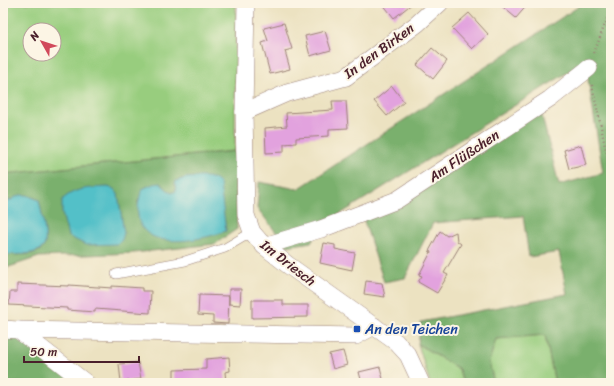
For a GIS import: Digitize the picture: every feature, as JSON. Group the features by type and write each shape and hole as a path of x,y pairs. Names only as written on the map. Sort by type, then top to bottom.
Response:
{"street":[{"name":"Im Driesch","path":"246,3 244,112 246,215 252,232 264,246 288,265 396,342 408,355 421,383"},
{"name":"In den Birken","path":"244,112 287,93 346,77 417,24 440,3"},
{"name":"Am Flüßchen","path":"264,246 321,229 397,200 550,99 589,68"},
{"path":"11,330 356,336 374,326"},
{"path":"11,330 86,383"}],"lane":[{"path":"116,274 185,261 225,248 252,232"}],"path":[{"path":"608,3 610,11 589,68 611,174"}],"green space":[{"path":"3,3 236,3 235,151 3,174"},
{"path":"584,3 611,3 611,383 555,383 545,335 496,339 489,362 494,383 463,383 459,369 418,344 421,322 567,294 559,252 529,257 523,216 433,223 405,278 384,282 363,218 540,108 559,185 603,173 588,79 583,63 321,226 311,242 287,246 257,208 259,182 298,189"},
{"path":"235,151 237,229 215,244 134,253 39,257 3,269 3,254 20,255 39,251 43,248 45,239 39,200 23,195 3,202 3,174","holes":["197,177 224,219 226,231 137,202 160,183 171,193 176,191 176,181 185,178"]},
{"path":"3,333 17,333 78,383 3,383"},
{"path":"545,335 555,383 494,383 489,362 496,339"},
{"path":"418,344 459,369 463,383 430,383"}],"water":[{"path":"185,178 210,178 220,184 226,231 211,236 177,241 162,239 149,234 140,225 138,210 142,189 153,184 160,183 171,193 176,191 176,181"},
{"path":"108,187 114,189 118,194 124,233 122,240 117,244 86,245 68,236 62,213 62,200 78,190"},
{"path":"19,195 27,195 39,200 45,228 45,243 39,250 27,254 3,254 3,202 9,201"}],"building":[{"path":"382,3 413,3 394,18"},
{"path":"498,3 529,3 516,18"},
{"path":"469,13 488,34 472,49 452,28"},
{"path":"284,23 292,49 285,51 290,69 270,74 262,43 268,41 264,28"},
{"path":"325,31 331,50 310,56 305,36"},
{"path":"432,48 447,61 433,79 417,65"},
{"path":"392,86 404,102 387,116 374,101"},
{"path":"332,101 346,101 348,128 329,129 329,136 296,138 296,143 284,144 284,152 266,153 265,128 287,126 286,113 333,110"},
{"path":"581,145 586,165 569,169 564,150"},
{"path":"440,231 447,236 456,232 457,241 461,244 444,273 448,275 437,293 418,282 422,276 419,275 431,252 429,251"},
{"path":"324,243 335,245 335,249 355,253 352,270 320,263"},
{"path":"366,281 382,283 385,297 364,294"},
{"path":"17,284 142,288 142,291 151,291 150,313 95,309 95,312 67,310 67,308 9,305 10,292 17,292"},
{"path":"229,289 241,289 240,305 229,304"},
{"path":"199,295 229,296 228,324 213,323 213,316 198,315"},
{"path":"252,300 283,300 283,305 308,305 308,317 252,318"},
{"path":"343,351 347,365 333,369 329,354"},
{"path":"229,357 230,371 225,372 226,383 174,383 174,370 206,369 206,359"},
{"path":"138,362 141,379 121,382 119,364"},
{"path":"380,367 384,383 362,383 359,372"}],"place":[{"name":"An den Teichen","path":"357,329"}]}
